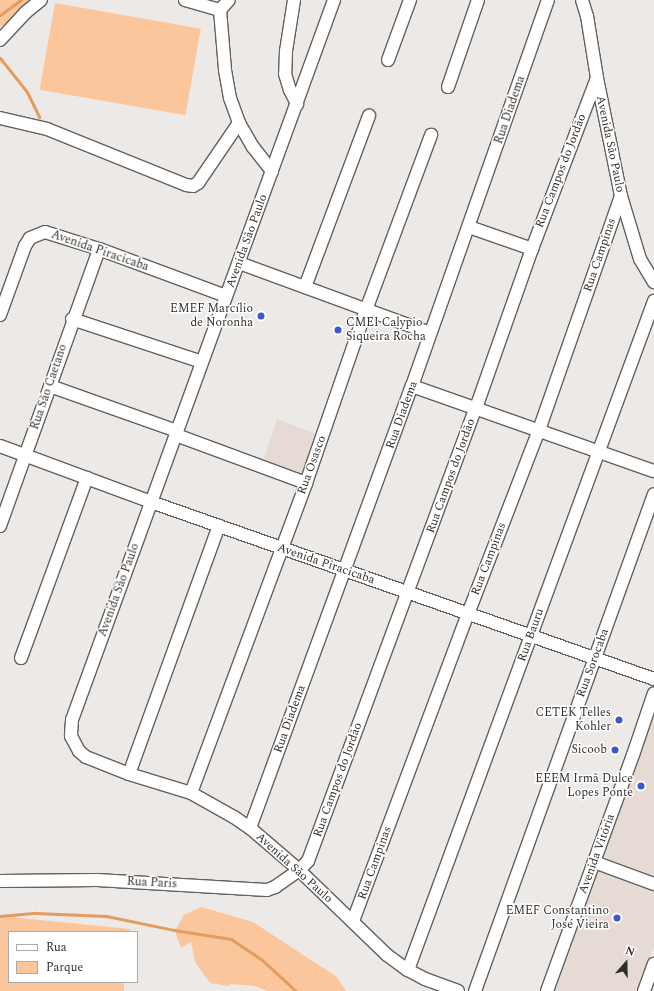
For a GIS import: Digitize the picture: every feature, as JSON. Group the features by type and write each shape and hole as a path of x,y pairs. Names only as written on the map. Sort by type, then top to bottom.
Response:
{"street":[{"path":"0,40 26,12 41,0"},
{"path":"185,0 220,10"},
{"path":"229,0 220,10 225,70 230,98 239,123 253,147 272,172"},
{"path":"294,0 286,51 285,74 296,104"},
{"name":"Avenida São Paulo","path":"334,0 70,729 74,744 86,757 129,774 191,793 250,828 299,870 354,921 387,955 408,970 425,979 458,991"},
{"path":"388,60 410,0"},
{"path":"448,87 478,0"},
{"name":"Rua Diadema","path":"250,828 412,386 548,0"},
{"name":"Avenida São Paulo","path":"582,0 587,16 597,78 621,196 640,259 654,282"},
{"name":"Rua Campos do Jordão","path":"299,870 310,856 476,408 532,249 597,78"},
{"path":"305,287 370,116"},
{"path":"0,118 47,129 186,185 193,186 198,183 239,123"},
{"name":"Rua Osasco","path":"191,793 306,483 366,310 431,135"},
{"name":"Rua Campinas","path":"354,921 468,614 539,430 621,196"},
{"path":"469,227 532,249"},
{"name":"Avenida Piracicaba","path":"0,315 25,246 30,238 45,232 99,249 226,296"},
{"name":"Rua São Caetano","path":"0,526 50,386 72,319 99,249"},
{"path":"239,263 430,332"},
{"name":"Rua Bauru","path":"408,970 654,301"},
{"path":"72,319 202,362"},
{"path":"50,386 306,483"},
{"path":"412,386 654,471"},
{"name":"Avenida Piracicaba","path":"0,446 151,502 654,679"},
{"path":"21,658 87,478"},
{"name":"Rua Sorocaba","path":"475,991 654,494"},
{"path":"129,774 219,526"},
{"name":"Avenida Vitória","path":"546,991 654,693"},
{"path":"594,862 654,884"},
{"name":"Rua Paris","path":"0,880 96,880 267,890 275,887 299,870"},
{"path":"644,991 654,964"}],"shaded area":[{"path":"277,419 319,435 307,471 300,474 263,460"},
{"name":"EEEM Irmã Dulce Lopes Ponte","path":"654,715 654,876 603,857"},
{"name":"EMEF Constantino José Vieira","path":"597,870 654,890 654,946 637,991 553,991"}],"green space":[{"path":"0,0 34,0 16,17 0,27"},
{"path":"55,3 201,29 185,115 40,90"},
{"path":"201,907 253,922 337,977 346,991 267,991 255,986 231,984 228,986 210,983 195,962 191,942 181,948 175,931 184,915"},
{"path":"0,916 130,929 129,931 8,931 8,983 124,983 124,991 0,991"}],"waterway":[{"path":"0,15 21,0"},
{"path":"0,58 27,92 39,117"},
{"path":"0,916 36,913 106,916 174,930 231,939 262,960 296,991"}],"place":[{"name":"EMEF Marcílio de Noronha","path":"261,316"},
{"name":"CMEI Calypio Siqueira Rocha","path":"338,330"},
{"name":"CETEK Telles Kohler","path":"619,720"},
{"name":"Sicoob","path":"615,750"},
{"name":"EEEM Irmã Dulce Lopes Ponte","path":"641,786"},
{"name":"EMEF Constantino José Vieira","path":"617,918"}]}
